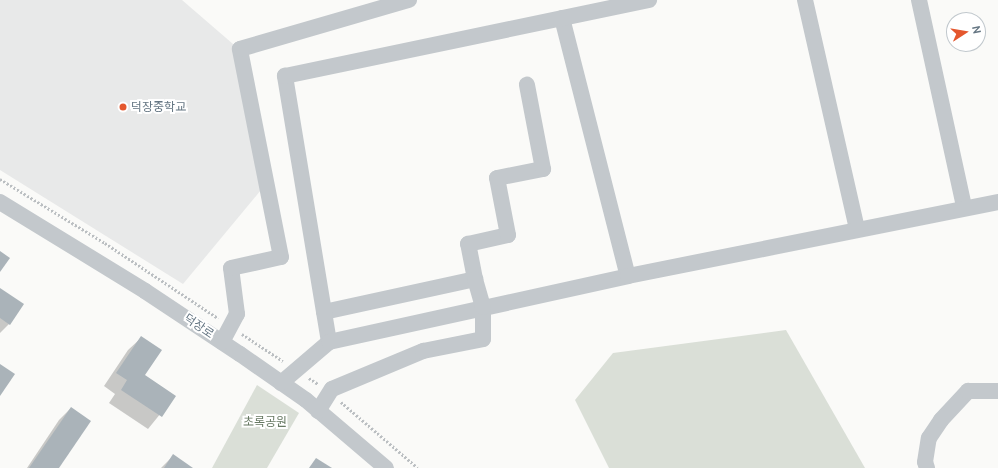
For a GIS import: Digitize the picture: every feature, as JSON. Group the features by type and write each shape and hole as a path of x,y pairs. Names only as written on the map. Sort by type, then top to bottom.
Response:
{"street":[{"path":"222,342 237,314 231,268 281,256 240,49 409,0"},
{"path":"329,342 285,76 649,0"},
{"path":"805,0 857,229"},
{"path":"918,0 964,207"},
{"path":"562,18 628,276"},
{"path":"318,411 332,389 423,351 483,339 483,308 468,244 508,235 497,178 543,169 527,85"},
{"name":"덕장로","path":"0,202 145,291 222,342 318,411 386,468"},
{"path":"281,383 329,342 628,276 964,207 998,202"},
{"path":"324,312 476,279"},
{"path":"927,468 925,462 929,438 941,420 968,391 998,391"}],"shaded area":[{"name":"덕장중학교","path":"0,0 182,0 233,44 261,190 183,284 0,170"}],"green space":[{"path":"786,330 865,468 609,468 575,400 613,353"},
{"name":"초록공원","path":"257,385 299,413 267,468 212,468"}],"building":[{"path":"0,251 10,258 0,272"},
{"path":"0,288 24,304 10,325 0,318"},
{"path":"141,336 162,350 145,375 176,396 162,417 121,390 127,380 116,373"},
{"path":"0,364 15,374 0,396"},
{"path":"71,407 91,421 59,468 29,468"},
{"path":"173,454 193,468 164,468"},
{"path":"316,458 332,468 309,468"}],"place":[{"name":"덕장중학교","path":"123,107"}]}
